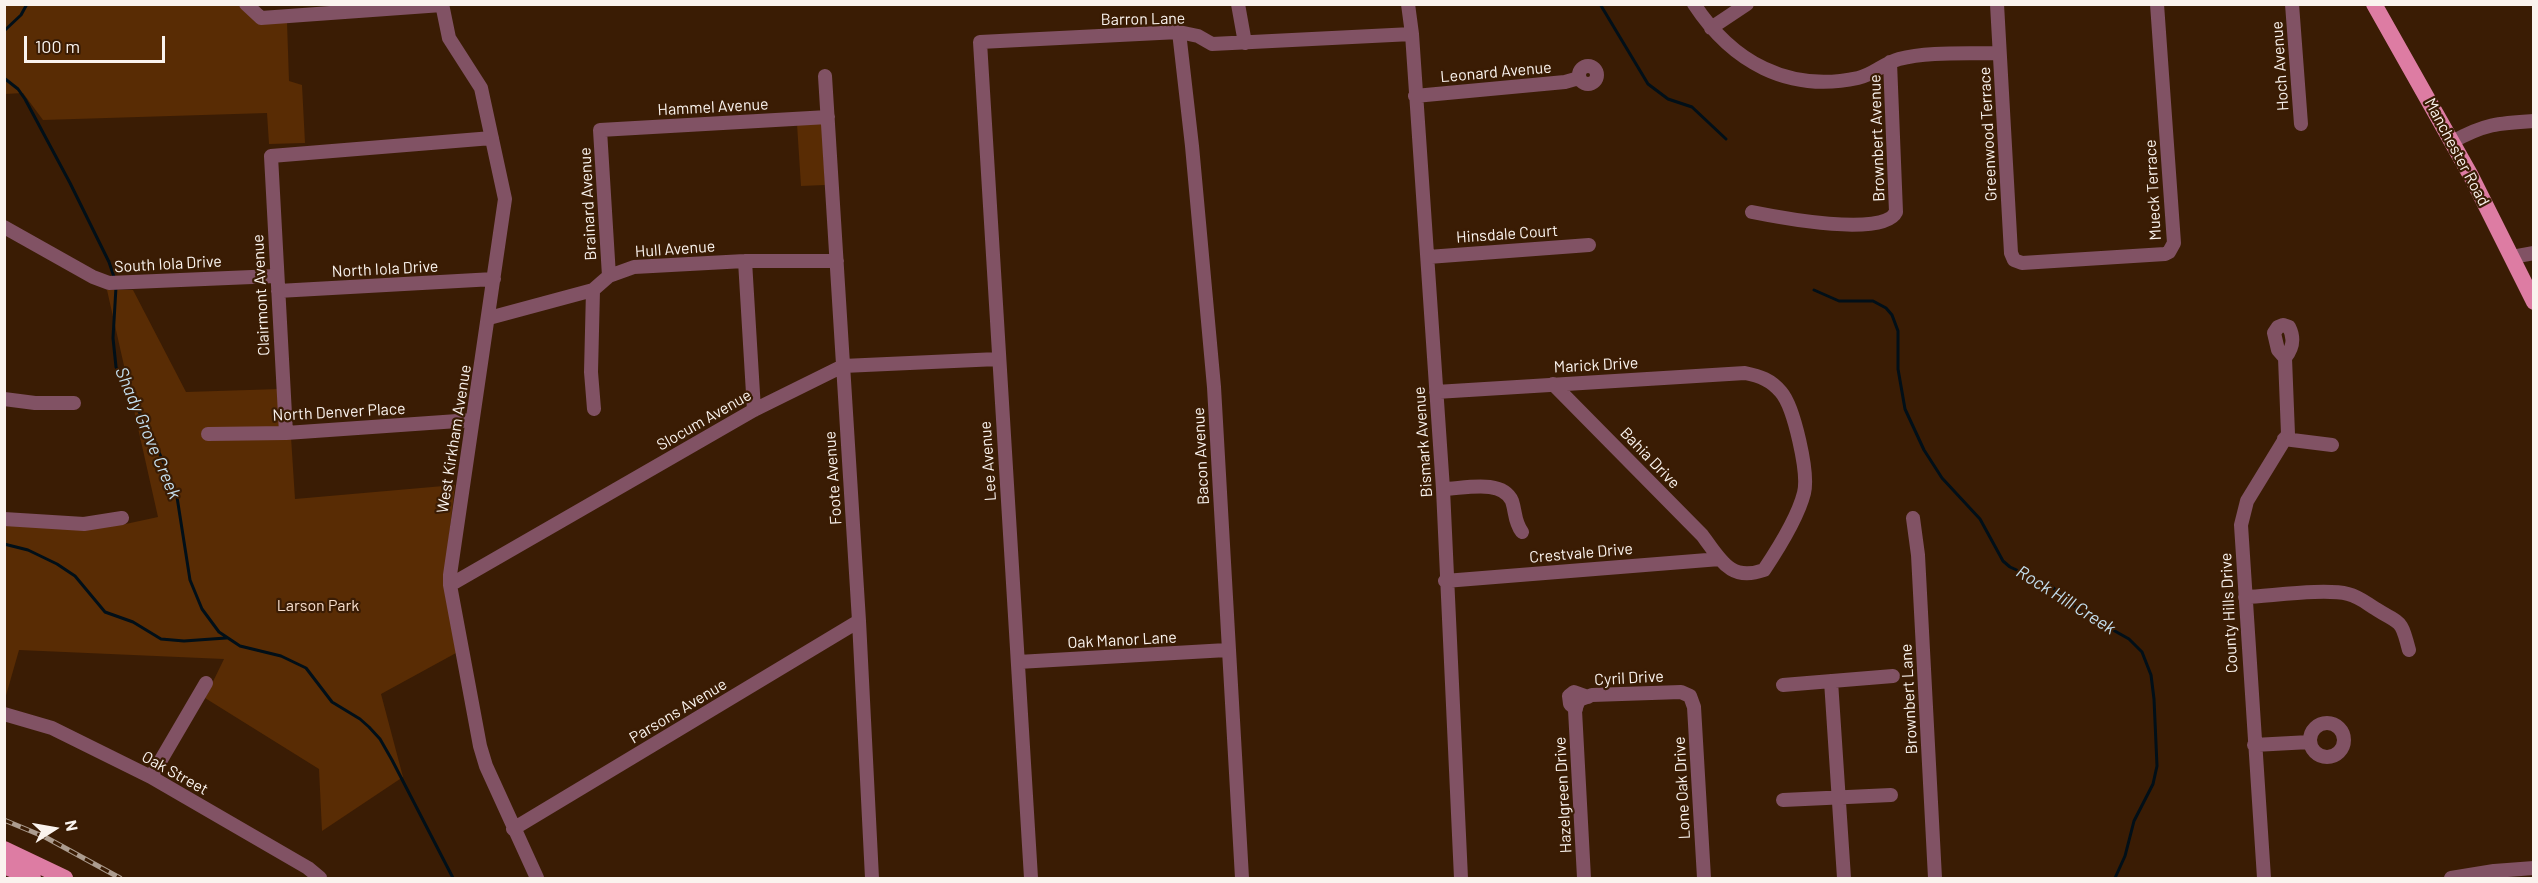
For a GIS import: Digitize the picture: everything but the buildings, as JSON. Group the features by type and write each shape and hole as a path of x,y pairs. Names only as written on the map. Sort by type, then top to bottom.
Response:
{"main road":[{"name":"Manchester Road","path":"2374,4 2452,142 2534,303"},
{"path":"4,849 65,879"},
{"path":"4,866 33,879"}],"street":[{"path":"246,4 261,18 382,7 442,5"},
{"path":"1238,4 1245,44"},
{"name":"Bismark Avenue","path":"1408,4 1412,34 1443,489 1445,581 1461,879"},
{"path":"1694,4 1711,28 1735,52 1783,77 1809,82 1860,78 1890,62 1920,56 1999,53"},
{"path":"1711,28 1746,4"},
{"name":"Greenwood Terrace","path":"1996,4 2011,253 2014,260"},
{"name":"Mueck Terrace","path":"2014,260 2022,263 2157,255 2169,252 2172,248 2173,231 2157,4"},
{"name":"Hoch Avenue","path":"2292,4 2301,124"},
{"name":"West Kirkham Avenue","path":"442,5 449,38 481,88 505,199 450,585 480,746 486,766 537,879"},
{"name":"Barron Lane","path":"980,42 1179,32 1198,36 1212,44 1245,44 1412,34"},
{"name":"Bacon Avenue","path":"1179,32 1213,375 1227,650 1242,879"},
{"name":"Lee Avenue","path":"980,42 1031,879"},
{"name":"Brownbert Avenue","path":"1752,212 1823,224 1885,223 1891,220 1896,212 1890,62"},
{"name":"Foote Avenue","path":"825,76 859,621 872,879"},
{"name":"Leonard Avenue","path":"1415,96 1565,82 1579,78"},
{"name":"Hammel Avenue","path":"600,130 828,117"},
{"path":"2452,142 2480,127 2493,123 2534,121"},
{"name":"Brainard Avenue","path":"600,130 609,276"},
{"name":"Clairmont Avenue","path":"286,433 271,156 492,138"},
{"name":"South Iola Drive","path":"5,229 93,277 115,284 276,276"},
{"name":"Hinsdale Court","path":"1428,257 1589,245"},
{"path":"2512,257 2534,253"},
{"path":"745,261 754,410"},
{"name":"Hull Avenue","path":"489,318 593,290 609,276 634,267 745,261 837,261"},
{"name":"North Iola Drive","path":"278,291 494,279"},
{"path":"593,290 591,372 594,409"},
{"name":"County Hills Drive","path":"2264,879 2241,525 2247,501 2288,434 2285,358"},
{"name":"Slocum Avenue","path":"450,585 754,410 843,366 998,359"},
{"name":"Marick Drive","path":"1436,392 1745,373 1758,375"},
{"name":"Bahia Drive","path":"1554,384 1702,536 1720,559 1731,569 1748,576 1764,570 1799,507 1804,492 1806,472 1783,394 1772,382 1758,375"},
{"path":"4,399 35,403 74,403"},
{"name":"North Denver Place","path":"208,434 286,433 472,420"},
{"path":"2284,439 2332,444"},
{"path":"1443,489 1494,487 1506,492 1512,502 1515,522 1522,532"},
{"path":"4,519 84,524 122,518"},
{"name":"Brownbert Lane","path":"1913,518 1918,555 1935,879"},
{"name":"Crestvale Drive","path":"1445,581 1720,559"},
{"path":"2245,597 2346,593 2364,600 2396,619 2404,631 2409,650"},
{"name":"Parsons Avenue","path":"513,829 859,621"},
{"name":"Oak Manor Lane","path":"1018,662 1227,650"},
{"path":"1783,685 1893,676"},
{"path":"1831,681 1844,879"},
{"path":"151,777 206,683"},
{"name":"Cyril Drive","path":"1581,702 1688,697"},
{"name":"Lone Oak Drive","path":"1688,697 1704,879"},
{"name":"Hazelgreen Drive","path":"1581,702 1584,879"},
{"name":"Oak Street","path":"4,714 52,728 151,777 308,868 320,879"},
{"path":"2254,745 2310,742"},
{"path":"1783,800 1891,795"},
{"path":"2451,879 2494,871 2534,868"}],"green space":[{"path":"5,5 238,5 252,18 287,22 289,81 302,85 305,143 269,144 267,113 43,120 23,93 5,94"},
{"path":"822,123 825,185 801,186 797,124"},
{"name":"Larson Park","path":"107,290 133,290 186,392 280,389 291,437 295,499 455,485 444,579 456,653 381,694 403,777 322,831 319,769 205,698 224,659 19,650 5,699 5,525 121,525 158,517"}],"waterway":[{"name":"Shady Grove Creek","path":"4,31 21,15 27,4"},
{"name":"Rock Hill Creek","path":"1600,4 1648,84 1668,99 1692,107 1726,139"},
{"name":"Shady Grove Creek","path":"4,78 18,89 25,99 70,183 109,262 114,277"},
{"name":"Shady Grove Creek","path":"116,287 113,338 116,367 155,442 177,497 190,580 202,609 219,632 240,646 281,656 306,668 332,702 369,727 380,739 392,760 453,878"},
{"name":"Rock Hill Creek","path":"1814,290 1839,301 1873,301 1886,308 1892,315 1898,331 1898,369 1905,409 1924,450 1942,478 1980,519 2003,561 2010,567 2050,585 2081,612 2129,639 2142,652 2151,675 2157,766 2153,784 2134,821 2125,856 2115,878"},
{"path":"4,544 28,550 57,564 75,576 105,612 133,622 161,639 184,641 226,638"}],"railway":[{"path":"4,820 45,837 120,878"}]}
